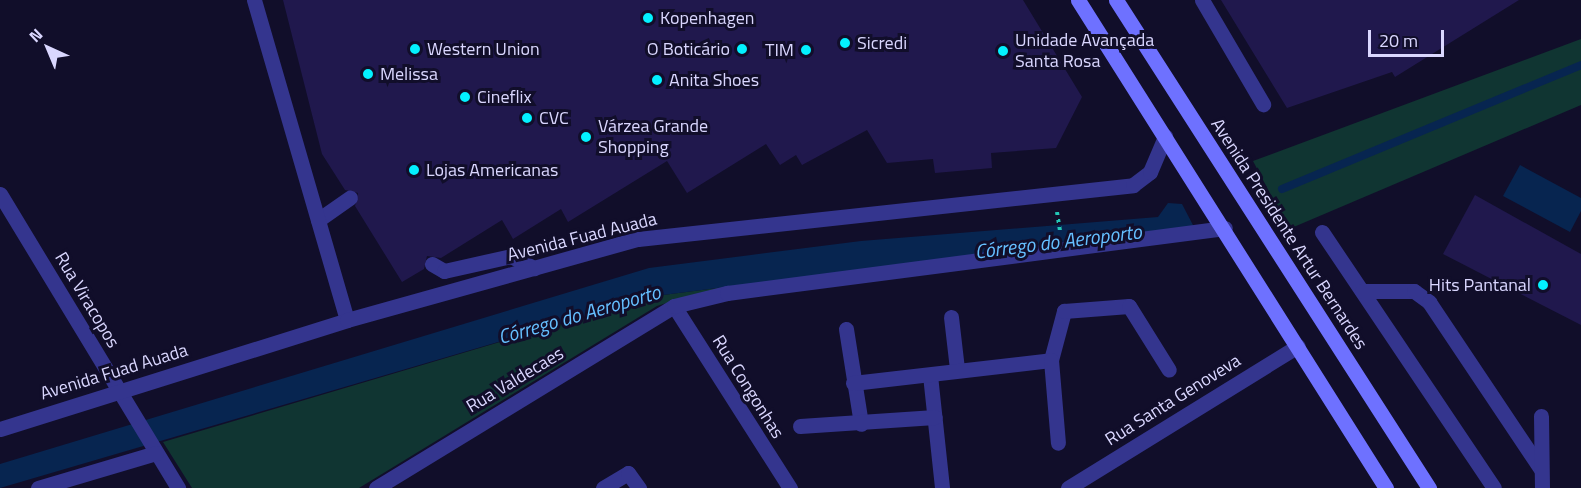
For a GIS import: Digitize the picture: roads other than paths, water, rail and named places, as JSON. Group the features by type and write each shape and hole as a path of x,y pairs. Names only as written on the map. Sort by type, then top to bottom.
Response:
{"main road":[{"path":"1078,0 1225,228 1386,488"},
{"name":"Avenida Presidente Artur Bernardes","path":"1116,0 1430,488"}],"street":[{"path":"254,0 347,320"},
{"path":"1202,0 1263,104"},
{"name":"Avenida Fuad Auada","path":"0,429 118,390 347,320 639,239 1112,190 1133,185 1150,172 1165,136"},
{"name":"Rua Viracopos","path":"0,194 178,488"},
{"path":"318,220 350,198"},
{"path":"674,306 728,293 1225,228"},
{"path":"1322,232 1494,488"},
{"path":"432,264 444,271 511,256 534,268"},
{"path":"1362,291 1414,291 1429,302 1541,469"},
{"name":"Rua Valdecaes","path":"376,488 674,306"},
{"name":"Rua Congonhas","path":"674,306 790,488"},
{"path":"1058,443 1051,360 1064,311 1129,306 1169,370"},
{"path":"951,318 957,369"},
{"path":"846,329 861,424"},
{"name":"Rua Santa Genoveva","path":"1068,488 1298,346"},
{"path":"853,383 930,375 957,369 1051,360"},
{"path":"930,375 942,488"},
{"path":"1541,416 1542,488"},
{"path":"800,426 861,424 935,417"},
{"path":"38,488 155,452"},
{"path":"603,488 628,473 639,488"}],"water":[{"path":"1520,165 1581,198 1581,211 1570,232 1503,196"},
{"path":"1168,203 1182,204 1194,227 655,296 0,488 0,464 649,268 861,241 1158,217"}],"waterway":[{"name":"Córrego do Aeroporto","path":"1282,189 1581,65"}],"place":[{"name":"Kopenhagen","path":"648,18"},
{"name":"Sicredi","path":"845,43"},
{"name":"Western Union","path":"415,49"},
{"name":"O Boticário","path":"742,49"},
{"name":"TIM","path":"806,50"},
{"name":"Unidade Avançada Santa Rosa","path":"1003,51"},
{"name":"Melissa","path":"368,74"},
{"name":"Anita Shoes","path":"657,80"},
{"name":"Cineflix","path":"465,97"},
{"name":"CVC","path":"527,118"},
{"name":"Várzea Grande Shopping","path":"586,137"},
{"name":"Lojas Americanas","path":"414,170"},
{"name":"Hits Pantanal","path":"1543,285"}]}
